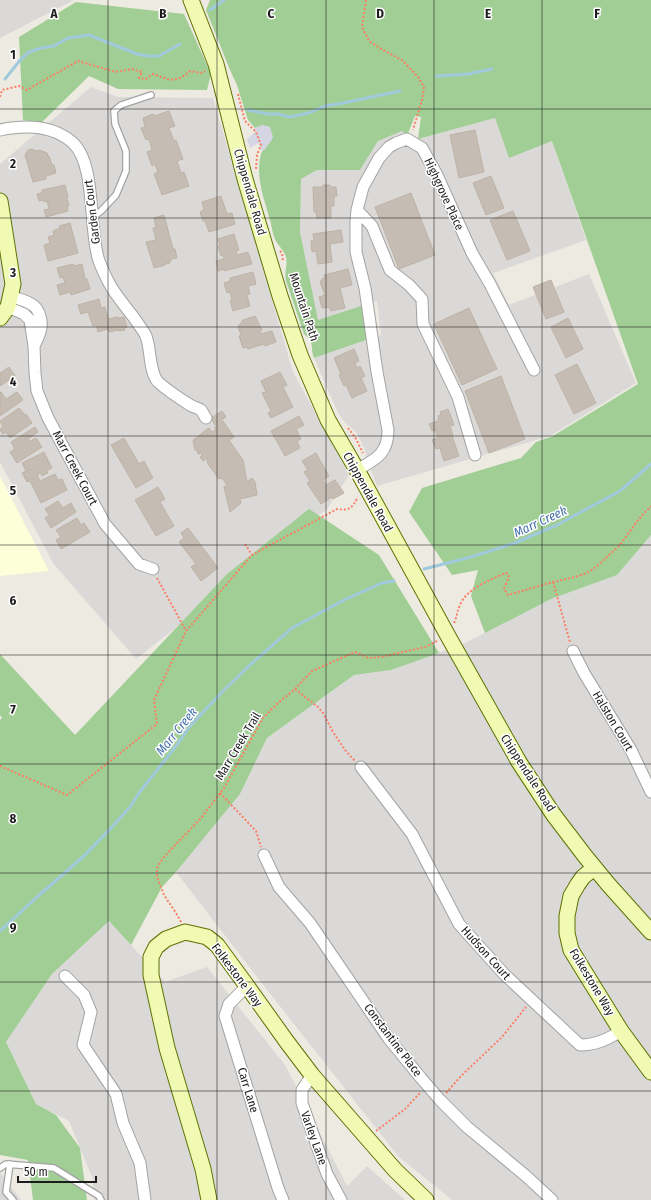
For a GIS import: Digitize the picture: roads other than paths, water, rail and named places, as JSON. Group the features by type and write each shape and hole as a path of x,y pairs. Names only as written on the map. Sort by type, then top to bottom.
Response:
{"street":[{"name":"Chippendale Road","path":"191,0 216,64 245,179 280,296 300,355 328,420 360,464 433,610 515,756 554,814 594,868 651,932"},
{"name":"Garden Court","path":"0,130 26,126 45,128 59,133 72,142 81,153 87,170 94,240 99,261 110,284 146,334 150,349 151,366 157,380 172,394 201,410 206,418"},
{"name":"Highgrove Place","path":"357,210 363,187 379,158 389,147 407,139 422,148 437,175 472,253 490,284 534,370"},
{"path":"0,201 13,284 6,307"},
{"path":"357,210 356,252 365,288 377,372 388,430 387,444 381,454 377,458 360,464"},
{"path":"357,210 372,226 390,270 409,285 422,299 423,324 458,397 475,455"},
{"name":"Marr Creek Court","path":"6,307 24,314 30,320 34,346 36,391 52,425 105,524 138,564 153,569"},
{"name":"Halston Court","path":"573,652 584,673 631,750 651,792"},
{"name":"Hudson Court","path":"361,767 412,834 459,924 504,974 580,1045 589,1045 606,1040 621,1031"},
{"name":"Constantine Place","path":"264,855 279,887 310,923 389,1039 428,1086 467,1127 526,1176 552,1200"},
{"name":"Folkestone Way","path":"594,868 583,877 574,889 571,896 567,916 567,933 571,950 621,1031 651,1072"},
{"name":"Folkestone Way","path":"209,1200 203,1169 167,1048 151,975 151,957 156,947 166,939 185,932 207,937 217,946 312,1075 395,1170 426,1200"},
{"path":"65,976 84,995 91,1012 83,1046 116,1094 123,1123 140,1163 145,1200"},
{"name":"Carr Lane","path":"247,986 229,1004 225,1016 283,1200"},
{"name":"Varley Lane","path":"312,1075 302,1090 302,1103 327,1174 341,1200"}],"lane":[{"path":"92,218 102,211 116,195 126,171 126,151 115,124 114,111 120,105 151,95"},
{"path":"0,1168 6,1164 54,1168 99,1196 101,1200"},
{"path":"10,1164 6,1192 13,1200"}],"waterway":[{"path":"210,10 224,0"},
{"path":"5,79 21,59 29,52 54,46 68,38 89,35 137,54 148,56 159,56 180,44"},
{"path":"436,76 468,74 492,69"},
{"path":"248,110 290,117 309,113 325,106 400,91"},
{"name":"Marr Creek","path":"424,569 471,557 515,543 557,525 620,491 651,464"},
{"name":"Marr Creek","path":"0,931 84,856 112,827 130,807 191,725 249,666 292,628 346,599 382,583 394,581"}]}
